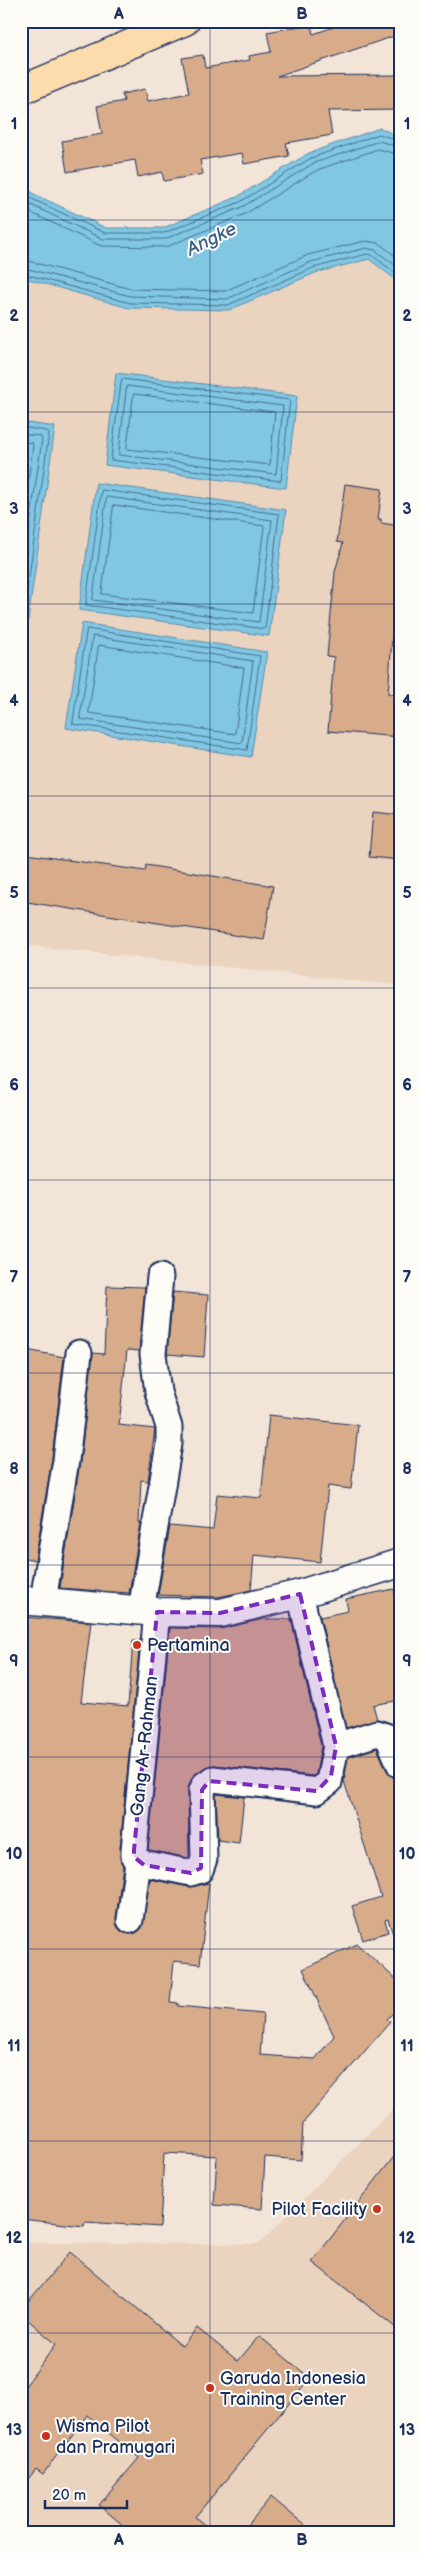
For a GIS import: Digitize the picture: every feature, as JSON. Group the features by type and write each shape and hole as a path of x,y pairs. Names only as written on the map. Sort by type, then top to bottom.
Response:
{"main road":[{"path":"21,90 185,21"},
{"path":"32,1601 149,1611 220,1614 300,1594 400,1563"}],"street":[{"name":"Gang Ar-Rahman","path":"130,1920 136,1856 149,1611 169,1444 169,1427 158,1392 153,1354 160,1277"},
{"path":"32,1601 66,1460 79,1353"},
{"path":"136,1856 191,1873 202,1868 204,1859 202,1790 205,1784 213,1779 317,1791 329,1782 336,1746 300,1594"},
{"path":"336,1746 368,1735 382,1733 388,1737 400,1765"}],"highlighted area":[{"path":"300,1594 336,1746 331,1776 317,1791 209,1781 202,1790 201,1868 191,1873 144,1865 134,1857 134,1850 157,1612 220,1613"}],"shaded area":[{"path":"369,259 400,283 400,962 397,985 21,945 21,277 129,308 229,310 315,273"},
{"name":"Garuda Indonesia Training Center","path":"400,2102 400,2532 21,2532 21,2243 259,2244"}],"water":[{"name":"Angke","path":"380,128 400,137 400,283 369,259 315,273 229,310 129,308 21,277 21,181 34,194 106,228 163,228 237,197 309,153"},
{"path":"116,373 297,396 286,488 105,465"},
{"path":"21,422 55,427 21,670"},
{"path":"96,483 286,510 269,636 79,610"},
{"path":"82,623 267,652 251,757 66,728"}],"building":[{"path":"352,21 400,21 400,34 277,76 400,75 400,110 328,111 332,135 286,143 289,156 244,164 242,153 200,160 203,174 164,181 162,172 138,177 135,160 67,172 62,141 102,134 97,106 124,101 122,94 145,89 148,101 189,93 182,58 203,55 205,68 250,60 249,56 271,52 267,32 311,24 313,34"},
{"path":"345,484 382,489 378,519 381,519 381,523 400,526 400,609 394,609 388,694 400,695 400,737 328,731 334,657 327,656 335,572 343,543 337,542"},
{"path":"373,812 400,815 400,860 369,857"},
{"path":"26,854 145,871 146,865 273,886 264,940 21,901"},
{"path":"107,1286 145,1287 139,1351 127,1350 119,1425 155,1429 148,1481 141,1480 139,1523 141,1523 129,1593 60,1588 80,1462 93,1353 104,1354"},
{"path":"173,1292 208,1295 204,1357 167,1354"},
{"path":"21,1349 64,1357 52,1458 35,1560 21,1557"},
{"path":"269,1415 358,1425 351,1489 328,1486 320,1562 254,1555 251,1590 218,1597 158,1595 170,1526 213,1530 217,1494 261,1498"},
{"path":"394,1589 400,1615 400,1700 373,1705 377,1719 346,1728 320,1617 348,1611 346,1599"},
{"path":"21,1617 91,1622 81,1702 128,1706 133,1641 140,1641 120,1849 123,1866 116,1918 117,1926 122,1932 129,1934 136,1933 142,1928 150,1879 189,1887 209,1883 200,1964 174,1961 170,2002 178,2003 178,2006 263,2014 260,2055 315,2059 334,2036 303,1969 357,1944 400,1983 400,2006 387,2019 390,2022 303,2123 301,2160 265,2157 262,2209 214,2205 217,2156 164,2153 160,2227 85,2222 84,2226 21,2219"},
{"path":"264,1619 291,1619 321,1746 316,1774 313,1776 215,1765 205,1767 192,1777 188,1790 189,1858 148,1850 170,1628 220,1629"},
{"path":"377,1748 387,1771 396,1778 400,1790 400,1940 395,1940 388,1919 385,1920 388,1932 363,1940 352,1906 381,1897 344,1781 348,1757"},
{"path":"216,1794 244,1797 239,1843 218,1840"},
{"name":"Pilot Facility","path":"400,2149 400,2331 312,2262"},
{"path":"70,2252 182,2346 197,2328 238,2361 259,2336 310,2378 195,2517 213,2532 131,2532 99,2505 139,2458 87,2415 43,2474 36,2469 21,2488 21,2392 56,2344 21,2314 21,2310"},
{"path":"271,2497 313,2532 242,2532"}],"place":[{"name":"Pertamina","path":"137,1645"},
{"name":"Pilot Facility","path":"377,2209"},
{"name":"Garuda Indonesia Training Center","path":"210,2388"},
{"name":"Wisma Pilot dan Pramugari","path":"46,2436"}]}
